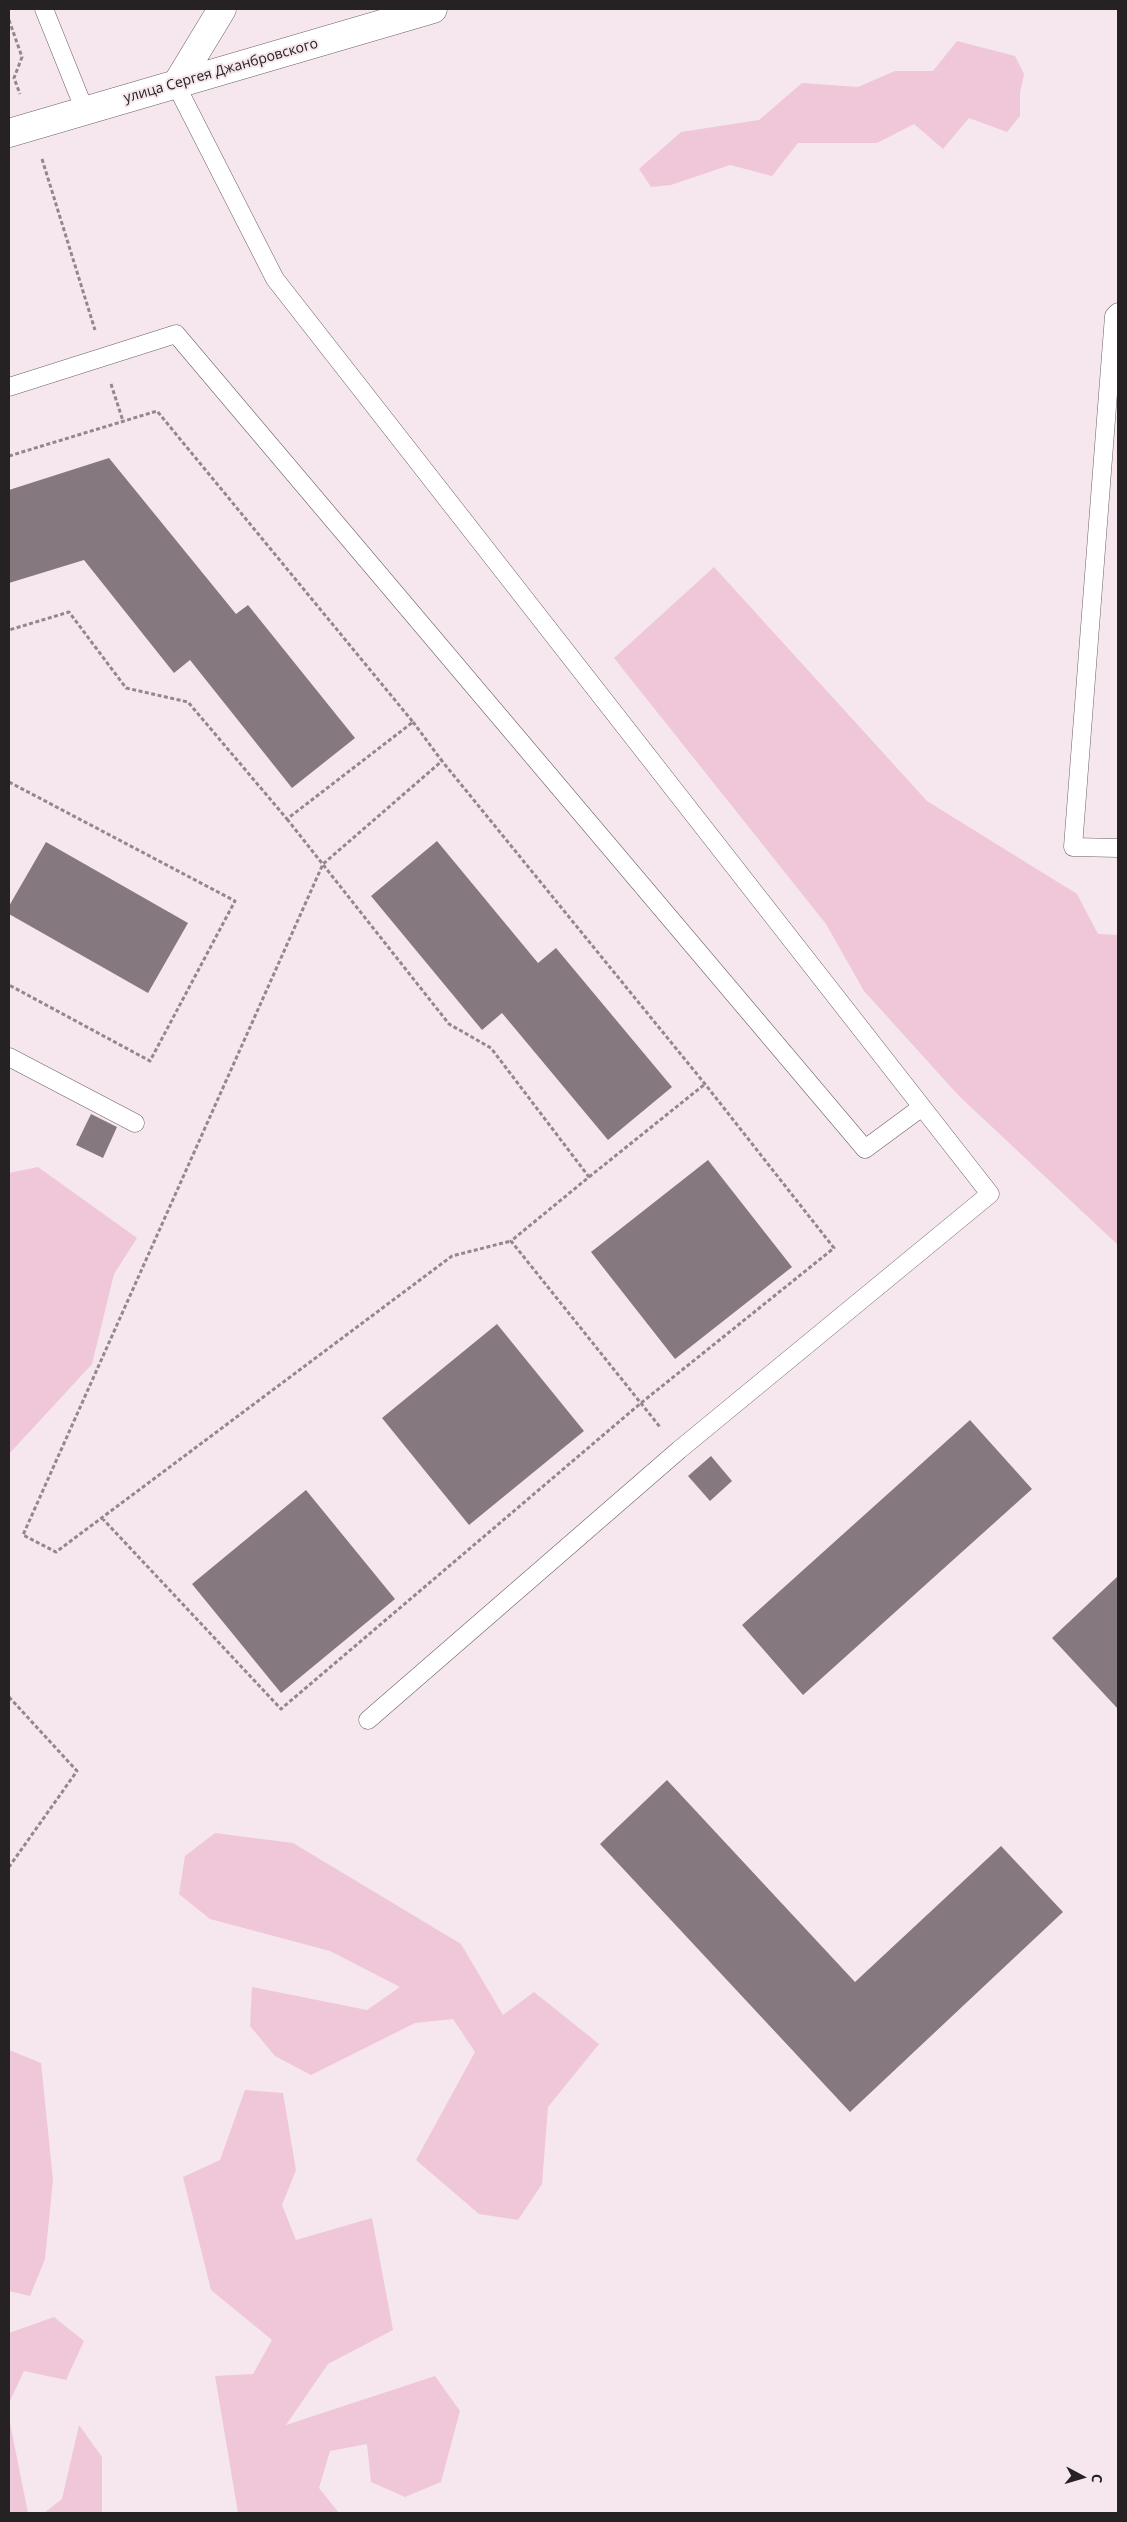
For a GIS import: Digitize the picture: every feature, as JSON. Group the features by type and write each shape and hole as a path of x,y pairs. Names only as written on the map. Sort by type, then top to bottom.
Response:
{"street":[{"path":"176,85 222,9"},
{"name":"улица Сергея Джанбровского","path":"20,130 433,9"}],"lane":[{"path":"44,9 85,111"},
{"path":"176,85 275,279 990,1194 679,1450 368,1720"},
{"path":"1118,312 1114,316 1073,846 1118,848"},
{"path":"9,387 176,334 865,1149 922,1108"},
{"path":"9,1057 135,1123"}],"path":[{"path":"9,20 22,57 14,78 20,130 103,357 123,421"},
{"path":"9,456 157,411 413,722 442,761 705,1084 834,1248 641,1403 281,1710 102,1518"},
{"path":"9,630 69,612 126,688 188,702 287,819 449,1024 491,1048 589,1177"},
{"path":"287,819 413,722"},
{"path":"442,761 323,864 23,1535 56,1552 452,1256 511,1241 705,1084"},
{"path":"9,782 235,901 150,1061 9,985"},
{"path":"511,1241 679,1450"},
{"path":"9,1697 77,1771 9,1867"}],"shaded area":[{"path":"957,41 1015,56 1024,74 1020,93 1020,116 1007,132 969,118 943,149 914,124 877,143 798,143 772,176 730,165 671,185 651,187 639,169 681,132 759,120 802,83 858,87 895,71 933,71"},
{"path":"714,567 927,801 1077,894 1098,934 1118,935 1118,1245 959,1096 864,991 826,924 614,658"},
{"path":"38,1167 137,1238 114,1274 92,1364 9,1454 9,1173"},
{"path":"215,1833 293,1843 461,1944 503,2015 534,1992 599,2044 548,2107 542,2184 518,2220 479,2214 416,2160 475,2052 453,2019 415,2023 311,2075 275,2056 250,2026 252,1987 367,2010 400,1987 330,1951 210,1919 179,1894 185,1856"},
{"path":"9,2050 41,2063 53,2180 45,2259 30,2296 9,2291"},
{"path":"245,2090 283,2093 296,2170 282,2205 296,2240 372,2218 393,2330 328,2364 286,2425 435,2376 460,2411 441,2482 405,2497 371,2482 367,2444 330,2451 319,2488 339,2513 238,2513 215,2376 253,2374 272,2340 211,2290 183,2177 220,2160"},
{"path":"54,2317 84,2341 66,2380 24,2371 9,2403 9,2333"},
{"path":"9,2418 28,2513 9,2513"},
{"path":"79,2425 102,2457 102,2513 44,2513 62,2499"}],"building":[{"path":"109,458 236,614 248,605 355,738 292,788 190,660 174,673 84,560 9,583 9,490"},
{"path":"437,841 538,963 556,948 672,1087 608,1140 502,1013 482,1030 371,896"},
{"path":"46,842 188,923 148,993 9,914 9,906"},
{"path":"91,1114 117,1127 103,1158 76,1145"},
{"path":"708,1160 792,1267 675,1359 591,1252"},
{"path":"497,1324 584,1431 469,1525 382,1418"},
{"path":"970,1420 1032,1489 803,1695 742,1625"},
{"path":"711,1456 732,1481 710,1501 688,1476"},
{"path":"306,1490 395,1599 281,1693 192,1584"},
{"path":"1118,1576 1118,1709 1052,1638"},
{"path":"667,1780 855,1982 1001,1846 1063,1912 850,2112 600,1844"}]}
